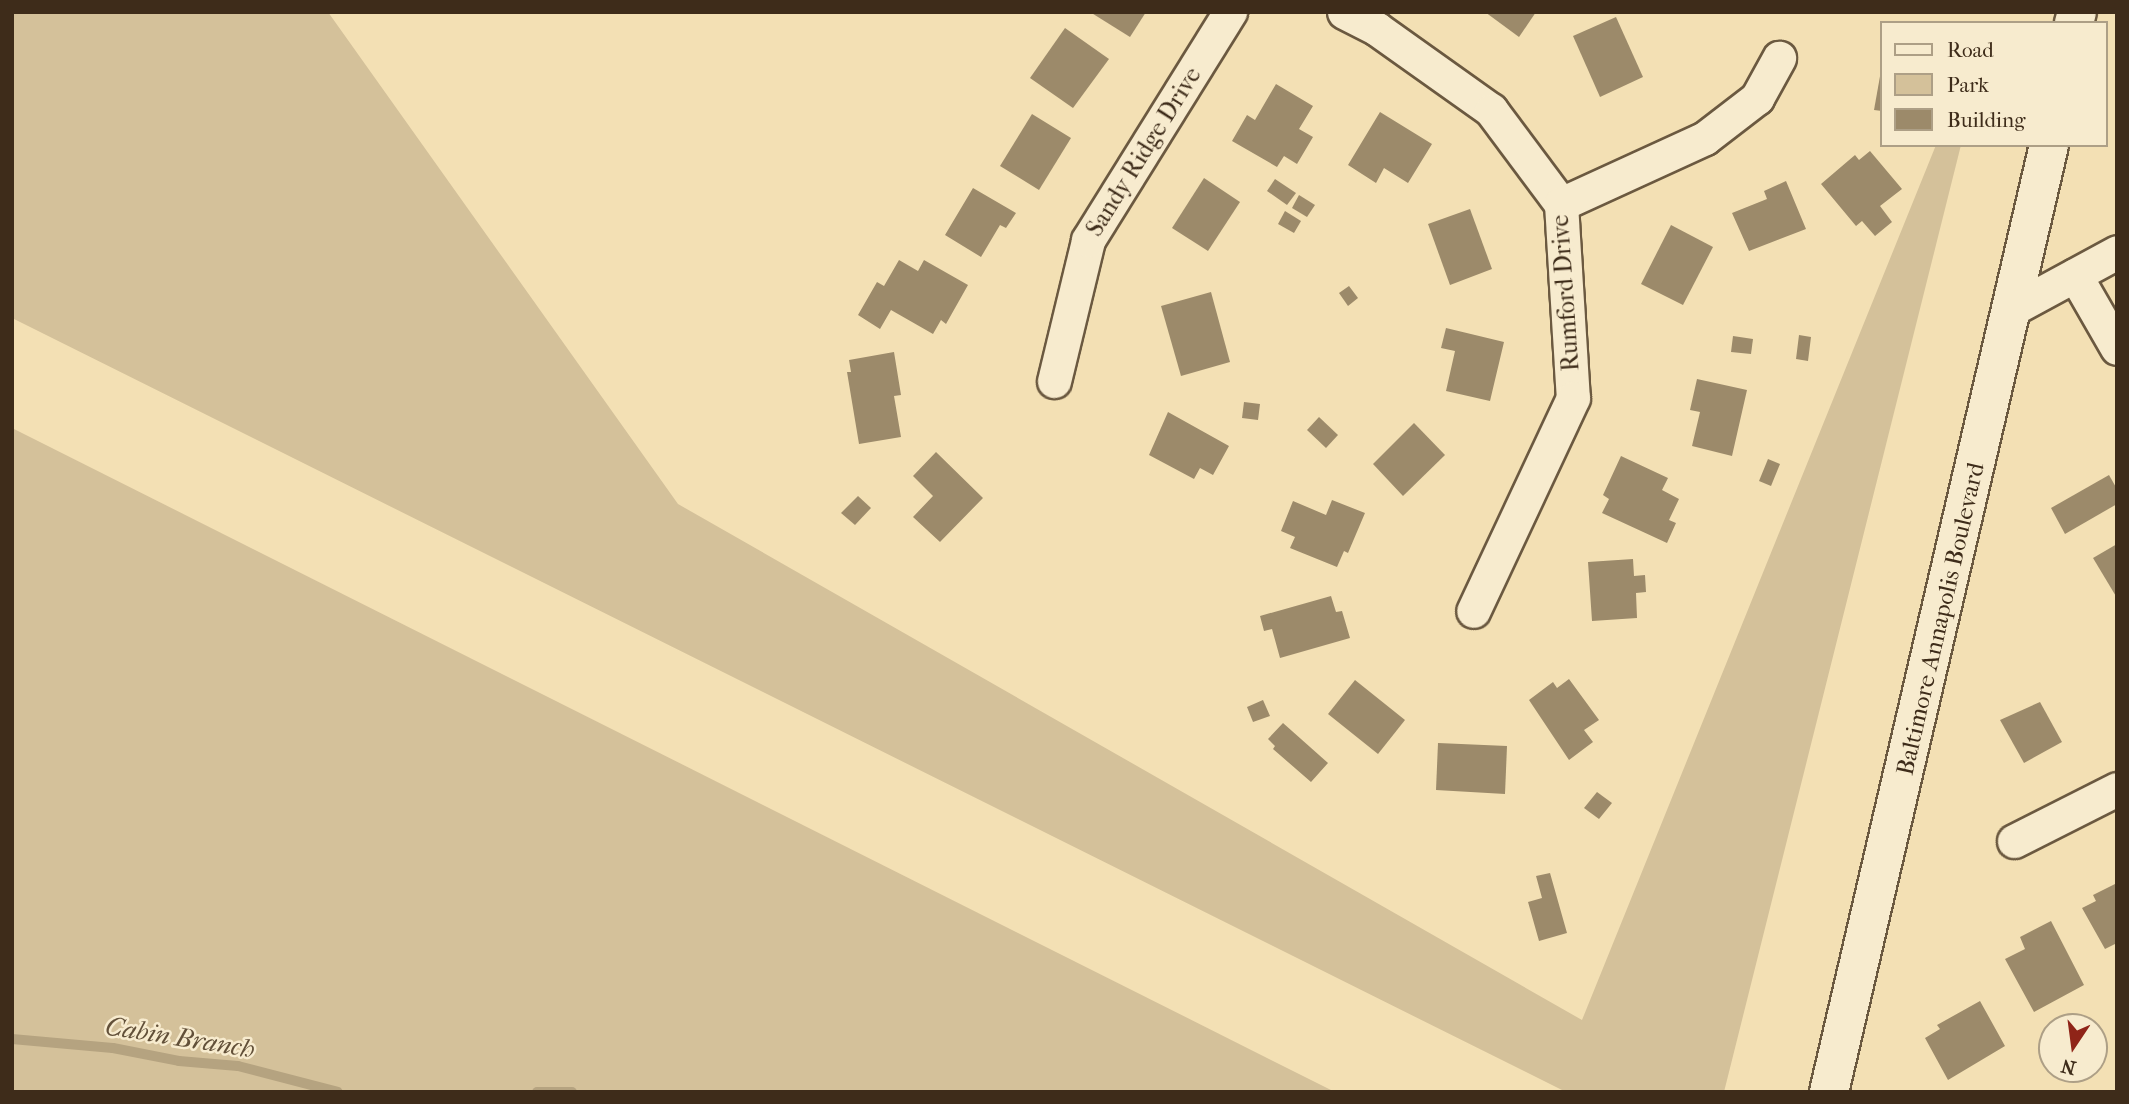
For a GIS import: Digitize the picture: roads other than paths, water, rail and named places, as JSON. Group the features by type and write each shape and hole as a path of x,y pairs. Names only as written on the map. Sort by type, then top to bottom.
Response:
{"main road":[{"name":"Baltimore Annapolis Boulevard","path":"1829,1092 2014,308 2049,147"}],"street":[{"name":"Sandy Ridge Drive","path":"1054,381 1088,240 1230,12"},
{"name":"Rumford Drive","path":"1344,12 1377,29 1491,110 1561,204 1573,398 1473,611"},
{"path":"1561,204 1705,138 1757,98 1779,58"},
{"path":"2014,308 2117,251"},
{"path":"2075,275 2117,348"},
{"path":"2014,841 2117,789"}],"waterway":[{"name":"Cabin Branch","path":"12,1039 113,1048 179,1061 238,1066 338,1092"},
{"name":"Cabin Branch","path":"537,1092 572,1092"}]}
